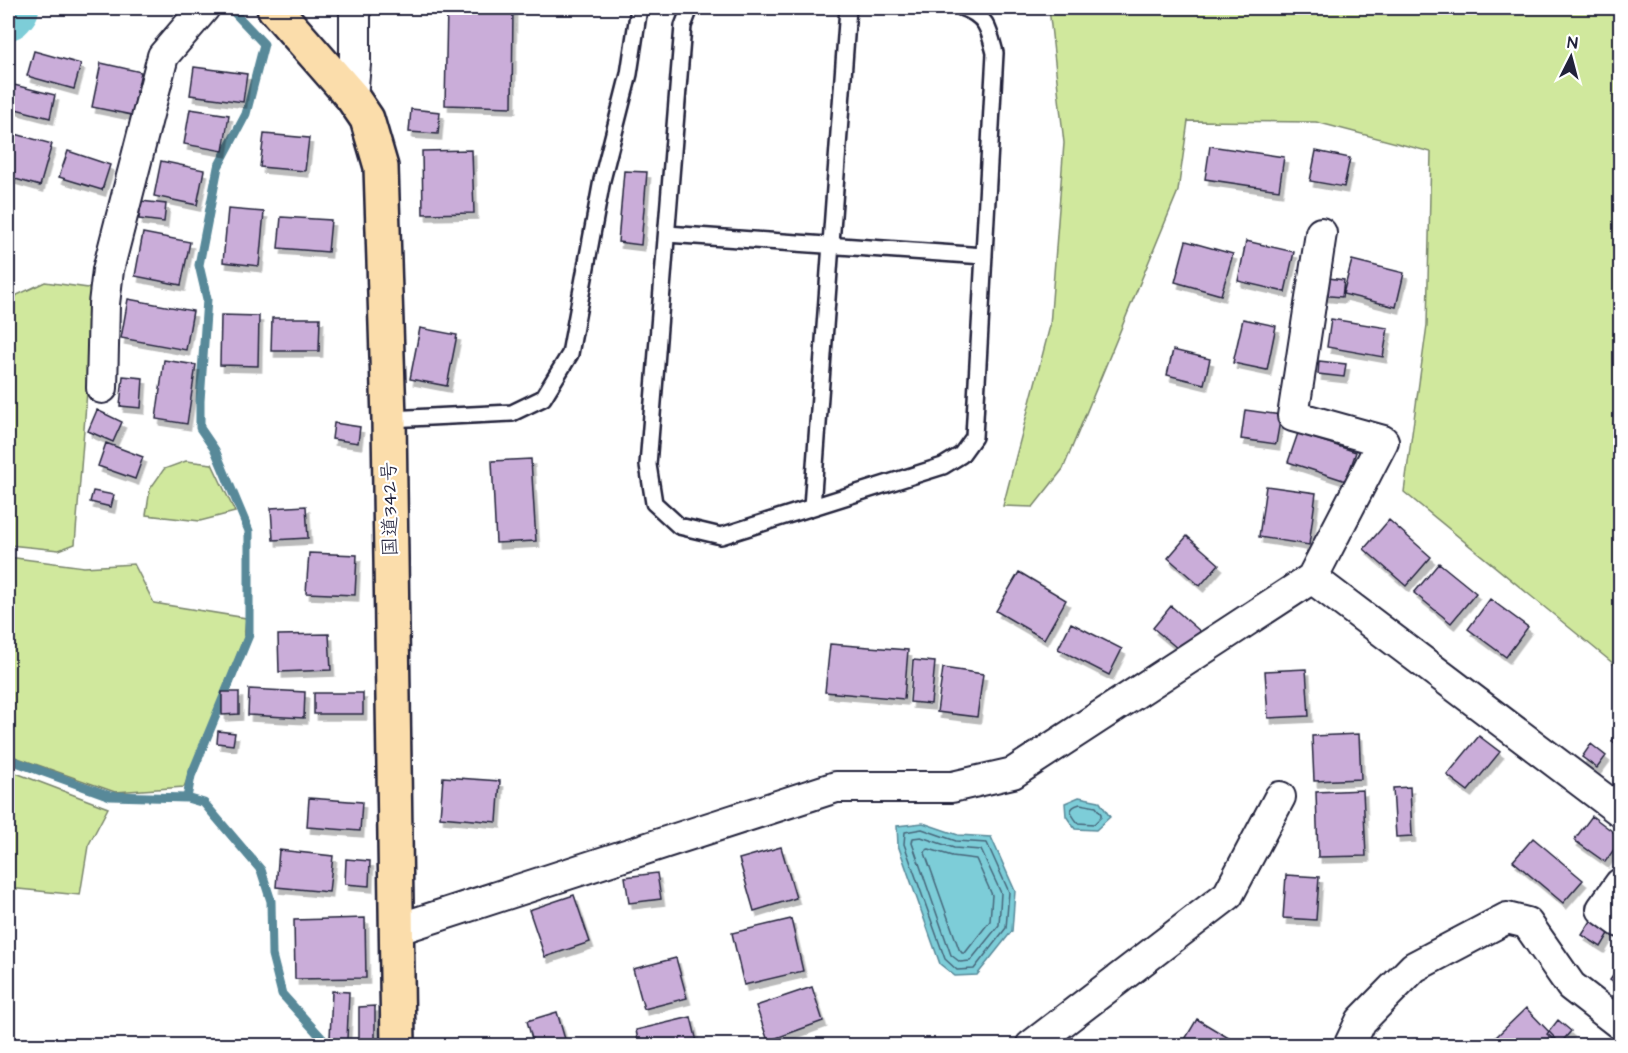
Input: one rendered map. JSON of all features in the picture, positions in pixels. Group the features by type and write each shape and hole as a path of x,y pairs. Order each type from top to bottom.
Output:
{"highway":[{"name":"国道342号","path":"274,8 352,97 366,119 381,167 389,419 398,1046"}],"street":[{"path":"102,388 104,304 108,270 163,56 204,8"},
{"path":"352,97 355,64 355,8"},
{"path":"395,930 836,787 952,787 1013,773 1312,578 1383,441 1293,416 1321,233"},
{"path":"1312,578 1620,811"},
{"path":"1031,1046 1228,895 1280,797"},
{"path":"1620,884 1602,909 1620,922"},
{"path":"1349,1046 1361,1021 1414,967 1507,918 1527,923 1571,986 1620,1024"}],"lane":[{"path":"389,419 512,413 543,398 565,363 570,354 602,180 628,74 639,8"},
{"path":"690,8 683,26 648,465 654,503 679,526 721,536 943,466 961,455 974,437 995,52 989,27 975,12 963,8"},
{"path":"812,507 848,8"},
{"path":"667,234 984,256"}],"green space":[{"path":"1049,8 1620,8 1620,669 1404,492 1427,325 1431,152 1316,122 1188,121 1178,191 1063,469 1033,507 1003,506 1050,326 1064,143"},
{"path":"45,282 95,289 75,544 59,550 9,545 8,543 8,309 17,295"},
{"path":"186,461 212,464 235,512 200,521 146,515 150,489 164,469"},
{"path":"8,557 84,567 134,564 154,603 246,618 244,638 184,787 115,792 15,757 8,751"},
{"path":"8,770 108,808 88,846 80,895 8,888"}],"water":[{"path":"1079,797 1099,801 1110,817 1096,830 1075,829 1066,816 1065,803"},
{"path":"923,823 958,835 991,837 1015,891 1012,931 977,975 955,976 940,964 898,845 897,826"}],"building":[{"path":"447,8 513,8 512,107 445,105"},
{"path":"34,51 81,64 74,89 27,76"},
{"path":"101,63 141,72 132,115 92,107"},
{"path":"194,67 247,74 243,102 190,95"},
{"path":"10,84 55,95 50,118 8,107"},
{"path":"190,109 229,115 223,151 184,144"},
{"path":"411,109 440,112 438,134 409,132"},
{"path":"8,132 52,144 40,186 8,177"},
{"path":"264,134 309,138 305,171 260,167"},
{"path":"1210,146 1284,157 1279,190 1205,179"},
{"path":"472,150 474,213 423,214 422,151"},
{"path":"68,151 110,165 102,190 59,177"},
{"path":"1316,151 1350,158 1344,187 1310,181"},
{"path":"161,161 204,170 197,205 154,196"},
{"path":"624,171 647,172 641,245 618,242"},
{"path":"141,201 166,204 164,222 139,219"},
{"path":"228,209 264,212 259,266 223,262"},
{"path":"281,217 331,220 328,252 278,248"},
{"path":"143,233 190,242 181,285 135,276"},
{"path":"1186,241 1233,254 1221,295 1175,282"},
{"path":"1246,241 1294,252 1285,292 1238,281"},
{"path":"1352,260 1404,273 1396,307 1343,294"},
{"path":"1320,277 1344,280 1342,297 1318,295"},
{"path":"128,299 193,311 186,350 121,338"},
{"path":"221,315 259,316 258,366 220,365"},
{"path":"272,318 320,318 319,351 271,351"},
{"path":"1243,319 1276,326 1267,370 1233,363"},
{"path":"1331,319 1388,328 1383,357 1327,347"},
{"path":"420,328 457,335 447,386 410,379"},
{"path":"1173,350 1210,359 1204,384 1167,375"},
{"path":"164,360 196,365 187,424 156,419"},
{"path":"1319,361 1346,364 1344,377 1318,374"},
{"path":"123,376 143,378 141,408 120,406"},
{"path":"97,410 122,422 113,442 88,431"},
{"path":"1245,410 1281,415 1276,444 1241,439"},
{"path":"334,423 360,427 358,443 332,439"},
{"path":"1298,433 1356,452 1346,481 1288,462"},
{"path":"106,443 143,457 135,479 98,466"},
{"path":"531,459 536,541 496,543 492,461"},
{"path":"1266,486 1316,493 1309,545 1259,537"},
{"path":"93,491 114,495 111,507 90,502"},
{"path":"306,506 308,538 273,540 271,508"},
{"path":"1389,520 1431,557 1406,586 1364,549"},
{"path":"1187,536 1219,564 1200,586 1168,558"},
{"path":"309,553 357,555 355,595 306,593"},
{"path":"1439,563 1476,593 1451,623 1414,593"},
{"path":"1019,572 1066,600 1044,639 996,611"},
{"path":"1490,599 1528,627 1506,657 1468,629"},
{"path":"1171,606 1201,632 1183,653 1153,628"},
{"path":"1071,623 1122,649 1109,675 1058,649"},
{"path":"329,634 331,670 279,672 278,635"},
{"path":"830,644 908,650 904,699 825,692"},
{"path":"913,660 935,662 931,704 910,702"},
{"path":"943,668 983,674 977,717 937,712"},
{"path":"1306,669 1309,716 1268,718 1265,671"},
{"path":"249,689 305,692 304,718 248,715"},
{"path":"222,692 239,692 239,714 222,715"},
{"path":"314,693 363,693 363,714 314,714"},
{"path":"1620,730 1620,748 1612,741"},
{"path":"218,731 235,733 233,745 217,743"},
{"path":"1359,734 1361,779 1314,781 1312,736"},
{"path":"1479,736 1500,752 1468,791 1447,775"},
{"path":"1591,744 1606,756 1597,768 1582,757"},
{"path":"443,777 500,781 497,822 440,817"},
{"path":"1410,787 1412,836 1396,837 1393,788"},
{"path":"1363,790 1366,856 1318,857 1316,792"},
{"path":"309,798 362,802 360,831 307,827"},
{"path":"1592,816 1620,837 1620,841 1605,862 1574,840"},
{"path":"1533,838 1583,880 1563,903 1513,861"},
{"path":"781,847 796,898 754,911 739,859"},
{"path":"279,850 333,856 329,892 276,887"},
{"path":"346,859 370,861 369,886 345,884"},
{"path":"657,873 661,899 629,903 625,877"},
{"path":"1286,875 1319,877 1316,920 1283,918"},
{"path":"574,895 590,942 545,957 529,910"},
{"path":"1594,916 1613,927 1601,947 1582,935"},
{"path":"365,918 366,978 295,979 294,920"},
{"path":"791,919 803,971 744,985 732,933"},
{"path":"676,958 687,998 644,1009 633,969"},
{"path":"1620,966 1620,987 1610,980"},
{"path":"812,987 823,1021 768,1041 756,1006"},
{"path":"332,991 349,992 347,1040 330,1039"},
{"path":"375,1006 375,1046 359,1046 359,1007"},
{"path":"1526,1008 1556,1039 1550,1046 1503,1046 1495,1038"},
{"path":"557,1012 567,1046 534,1046 527,1021"},
{"path":"691,1017 698,1046 639,1046 636,1030"},
{"path":"1197,1019 1242,1046 1181,1046"},
{"path":"1558,1020 1571,1031 1560,1044 1547,1034"}],"waterway":[{"path":"8,14 13,8"},
{"path":"187,798 191,776 249,635 249,531 215,450 200,428 207,299 199,265 218,167 246,114 264,44 230,8"},
{"path":"8,759 110,796 187,798 204,803 261,870 271,901 272,955 282,994 329,1046"}]}
